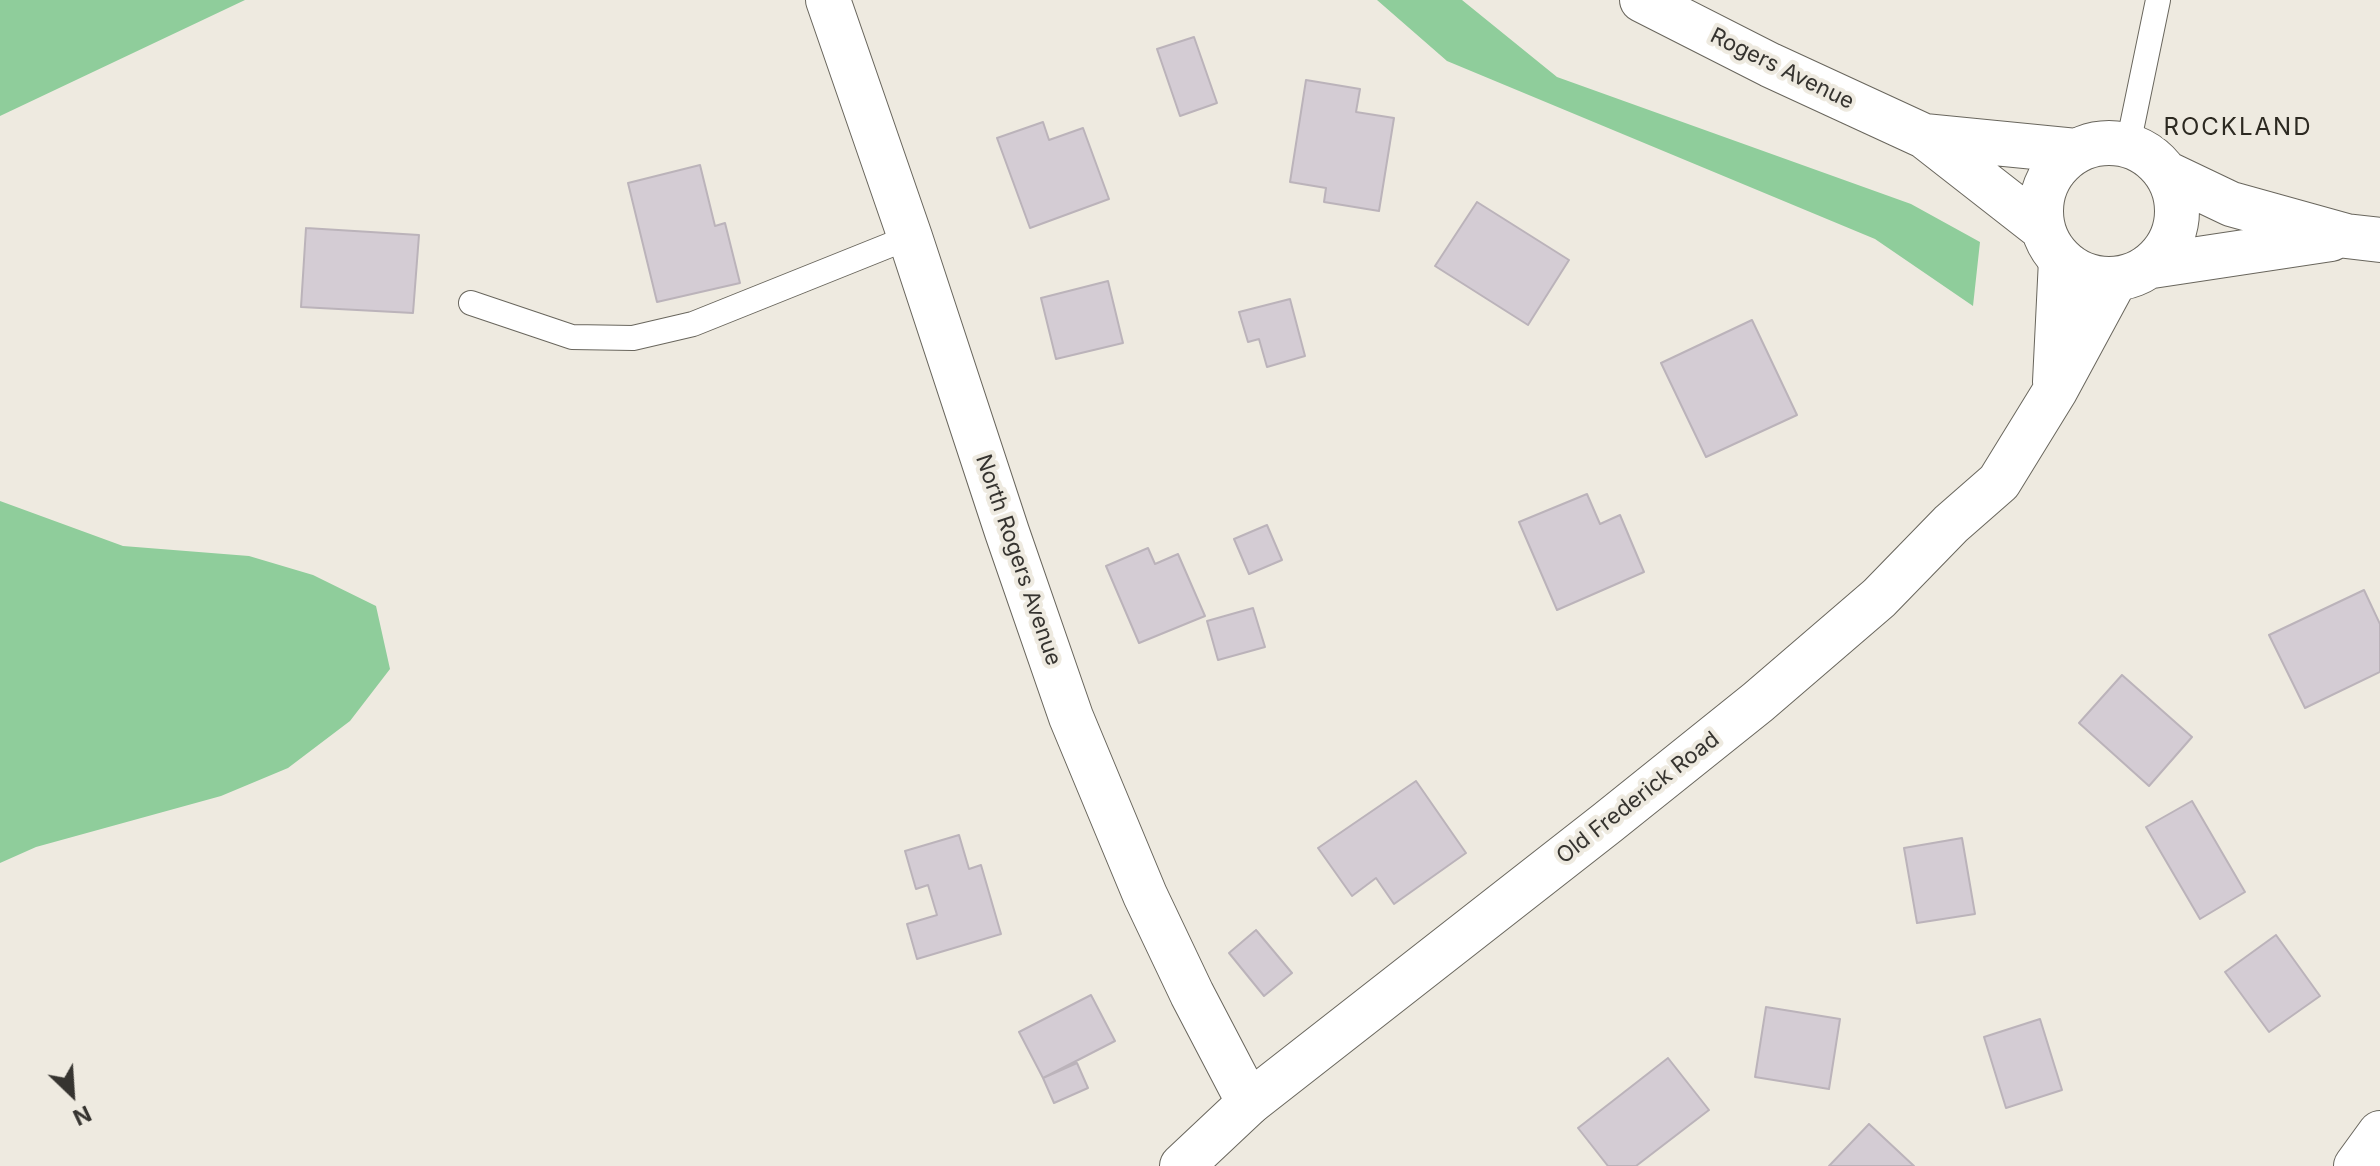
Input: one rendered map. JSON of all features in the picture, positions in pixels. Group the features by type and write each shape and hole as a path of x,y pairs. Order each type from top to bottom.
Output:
{"street":[{"name":"North Rogers Avenue","path":"828,0 1071,717 1145,895 1249,1103"},
{"name":"Rogers Avenue","path":"1642,0 1770,65 1924,136 2052,245"},
{"name":"Rogers Avenue","path":"1924,136 2076,151"},
{"path":"2133,273 2169,246 2178,222 2177,197 2166,173 2156,161 2128,145 2092,145 2076,151 2050,177 2040,212 2052,245 2076,272 2095,278 2133,273 2363,238"},
{"path":"2166,173 2231,204 2363,238"},
{"name":"Old Frederick Road","path":"2052,245 2055,391"},
{"name":"Old Frederick Road","path":"1182,1166 1249,1103 1758,702 1879,598 1951,524 1999,482 2133,273"},
{"path":"2356,1166 2380,1133"}],"lane":[{"path":"2128,145 2158,0"},
{"path":"471,303 572,337 633,338 693,324 910,237"}],"green space":[{"path":"0,0 245,0 0,116"},
{"path":"1377,0 1462,0 1557,77 1911,204 1980,242 1973,306 1875,239 1447,61"},
{"path":"0,501 123,546 249,556 313,575 376,606 390,669 350,721 288,768 221,796 36,847 0,863"}],"building":[{"path":"1194,37 1217,103 1180,116 1157,49"},
{"path":"1306,80 1360,89 1356,112 1394,118 1379,211 1324,202 1326,188 1290,182"},
{"path":"1043,122 1049,140 1083,128 1109,199 1030,228 997,138"},
{"path":"700,165 715,226 725,223 740,283 657,302 628,183"},
{"path":"1477,202 1569,260 1528,325 1435,266"},
{"path":"306,228 419,235 413,313 301,307"},
{"path":"1108,281 1123,343 1056,359 1041,298"},
{"path":"1290,299 1305,356 1267,367 1259,339 1248,342 1239,312"},
{"path":"1752,320 1797,415 1706,457 1661,363"},
{"path":"1587,494 1600,524 1620,515 1644,572 1557,610 1519,522"},
{"path":"1267,525 1282,560 1249,574 1234,539"},
{"path":"1148,548 1155,564 1178,554 1205,616 1139,643 1106,566"},
{"path":"2364,590 2380,624 2380,672 2305,708 2269,635"},
{"path":"1253,608 1265,647 1218,660 1207,621"},
{"path":"2122,675 2192,737 2149,786 2079,723"},
{"path":"1416,781 1466,853 1394,904 1376,878 1352,896 1318,848"},
{"path":"2192,801 2245,892 2200,919 2146,827"},
{"path":"959,835 969,869 981,865 1001,934 917,959 907,924 937,915 928,885 916,889 905,851"},
{"path":"1962,838 1975,914 1917,923 1904,848"},
{"path":"1256,930 1292,973 1264,996 1229,953"},
{"path":"2276,935 2320,996 2269,1032 2225,972"},
{"path":"1091,995 1115,1041 1043,1078 1019,1032"},
{"path":"1766,1007 1840,1019 1829,1089 1755,1077"},
{"path":"2040,1019 2062,1090 2006,1108 1984,1037"},
{"path":"1668,1058 1709,1110 1636,1166 1608,1166 1578,1128"},
{"path":"1077,1063 1088,1088 1054,1103 1043,1078"},
{"path":"1869,1124 1914,1166 1829,1166"}],"district":[{"name":"ROCKLAND","path":"2238,128"}]}
